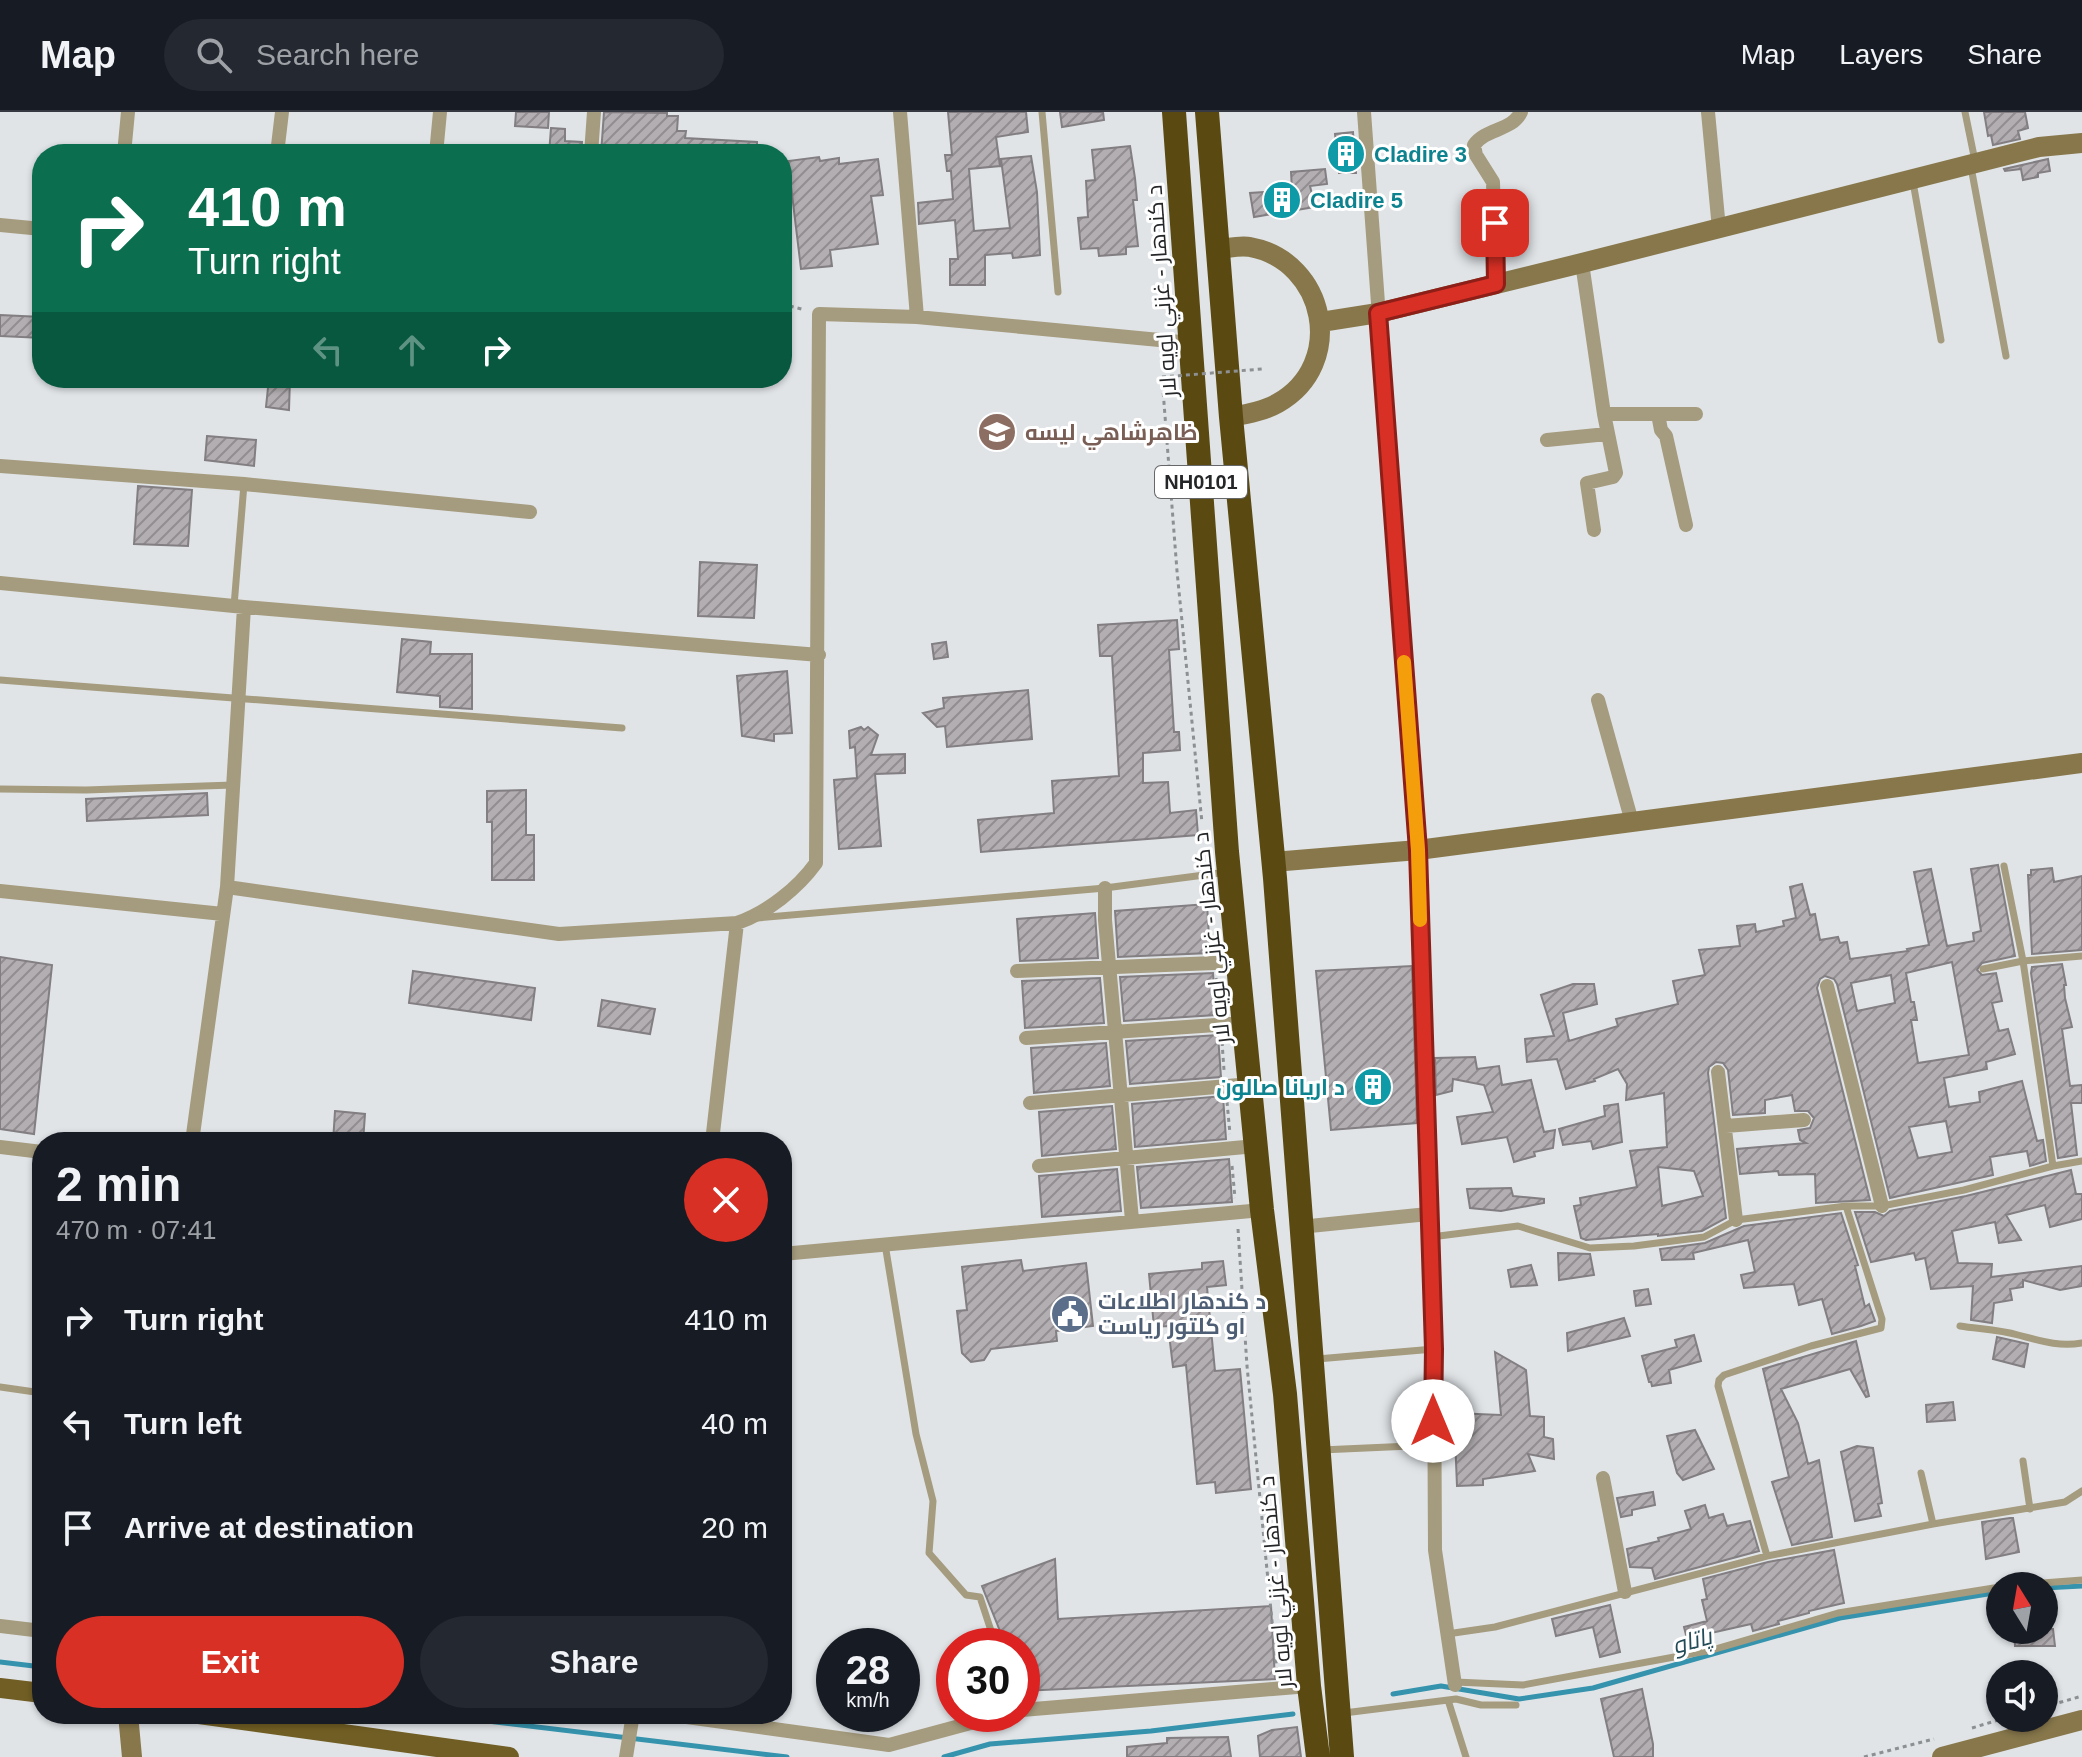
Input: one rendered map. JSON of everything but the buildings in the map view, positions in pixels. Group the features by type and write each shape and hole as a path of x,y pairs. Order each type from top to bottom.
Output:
{"highway":[{"name":"د کندهار - غزني لويه لار","path":"1174,112 1230,871 1262,1210 1285,1394 1309,1686 1318,1757"},
{"name":"NH0101","path":"1207,112 1231,417 1273,862 1342,1757"}],"main road":[{"path":"0,1688 32,1692"},
{"path":"271,1724 509,1757"}],"street":[{"path":"125,144 128,112"},
{"path":"278,144 282,112"},
{"path":"437,144 440,112"},
{"path":"592,144 594,112"},
{"path":"900,112 917,317"},
{"path":"1364,112 1418,850 1434,1349 1435,1550 1454,1693"},
{"path":"1496,284 1493,182 1476,155 1474,145 1479,137 1516,122 1521,112"},
{"path":"1708,112 1719,229"},
{"path":"1321,322 1378,313 2039,147 2082,143"},
{"path":"0,225 32,228"},
{"path":"1220,249 1247,246 1275,254 1298,271 1314,294 1321,322 1320,346 1312,369 1298,389 1278,404 1231,417"},
{"path":"1582,263 1607,434 1616,473 1613,477 1587,483 1594,530"},
{"path":"227,887 559,934 744,920 804,880 816,863 819,314 917,317 1191,343"},
{"path":"1604,414 1696,414"},
{"path":"1658,414 1686,525"},
{"path":"1547,440 1607,434"},
{"path":"0,466 244,484 530,512"},
{"path":"0,583 819,655"},
{"path":"193,1132 227,887 239,697 239,606"},
{"path":"1598,700 1632,822"},
{"path":"1273,862 1418,850 2082,763"},
{"path":"1105,888 1109,968 1132,1220"},
{"path":"0,891 223,914"},
{"path":"713,1132 744,920"},
{"path":"1017,971 1239,962"},
{"path":"1827,986 1882,1206"},
{"path":"1026,1038 1245,1023"},
{"path":"1718,1072 1736,1220"},
{"path":"1030,1103 1251,1084"},
{"path":"1726,1126 1804,1120"},
{"path":"1039,1166 1256,1146"},
{"path":"0,1147 32,1151"},
{"path":"792,1253 1262,1210"},
{"path":"1300,1227 1428,1214"},
{"path":"1603,1478 1625,1592"},
{"path":"0,1626 32,1630"},
{"path":"1040,1708 1309,1686"},
{"path":"1942,1757 2082,1720"},
{"path":"129,1724 132,1757"},
{"path":"626,1757 631,1724"},
{"path":"737,1724 889,1745 937,1732"}],"lane":[{"path":"1042,112 1058,292"},
{"path":"1965,112 2006,356"},
{"path":"1912,180 1941,340"},
{"path":"239,606 244,484"},
{"path":"0,680 622,728"},
{"path":"0,789 86,790 233,785"},
{"path":"2004,866 2023,961 2053,1166"},
{"path":"744,920 1105,888 1230,871"},
{"path":"1983,969 2023,961 2082,956"},
{"path":"1429,1237 1518,1226 1590,1248 1634,1246 1704,1237 1736,1220 1846,1206 1882,1206 2082,1161"},
{"path":"1767,1556 1718,1386 1719,1380 1724,1375 1811,1346 1881,1328 1882,1319 1846,1206"},
{"path":"885,1244 916,1434 933,1501 929,1553 966,1595 980,1597 990,1628"},
{"path":"1960,1326 2066,1346 2082,1343"},
{"path":"1311,1359 1434,1349"},
{"path":"0,1387 32,1392"},
{"path":"1319,1451 1433,1445"},
{"path":"2023,1461 2030,1509"},
{"path":"1921,1473 1933,1524"},
{"path":"1447,1634 1495,1627 1767,1556 2065,1502 2082,1491"},
{"path":"2058,1582 2082,1580"},
{"path":"1340,1714 1454,1693 1538,1683 1712,1650 1838,1613 1986,1589"},
{"path":"1454,1693 1481,1705 1516,1705"},
{"path":"1454,1693 1466,1757"}],"path":[{"path":"792,307 819,314"},
{"path":"1162,377 1262,369"},
{"path":"2058,1703 2082,1696"}],"waterway":[{"name":"پاتاو","path":"2058,1587 2082,1586"},
{"name":"پاتاو","path":"1393,1694 1441,1686 1519,1699 1593,1688 1840,1618 1986,1594"},
{"name":"پاتاو","path":"0,1662 32,1666"},
{"name":"پاتاو","path":"944,1757 990,1744 1151,1731 1293,1714"},
{"name":"پاتاو","path":"512,1724 787,1757"}],"slow traffic":[{"path":"1404,662 1420,920"}],"place":[{"name":"Cladire 3","path":"1346,154"},
{"name":"Cladire 5","path":"1282,200"},
{"name":"ظاهرشاهي لیسه","path":"997,432"},
{"name":"د اریانا صالون","path":"1373,1087"},
{"name":"د کندهار اطلاعات او کلتور رياست","path":"1070,1314"}],"route":[{"path":"1433,1421 1434,1349 1418,850 1378,313 1496,284 1495,223"}]}
